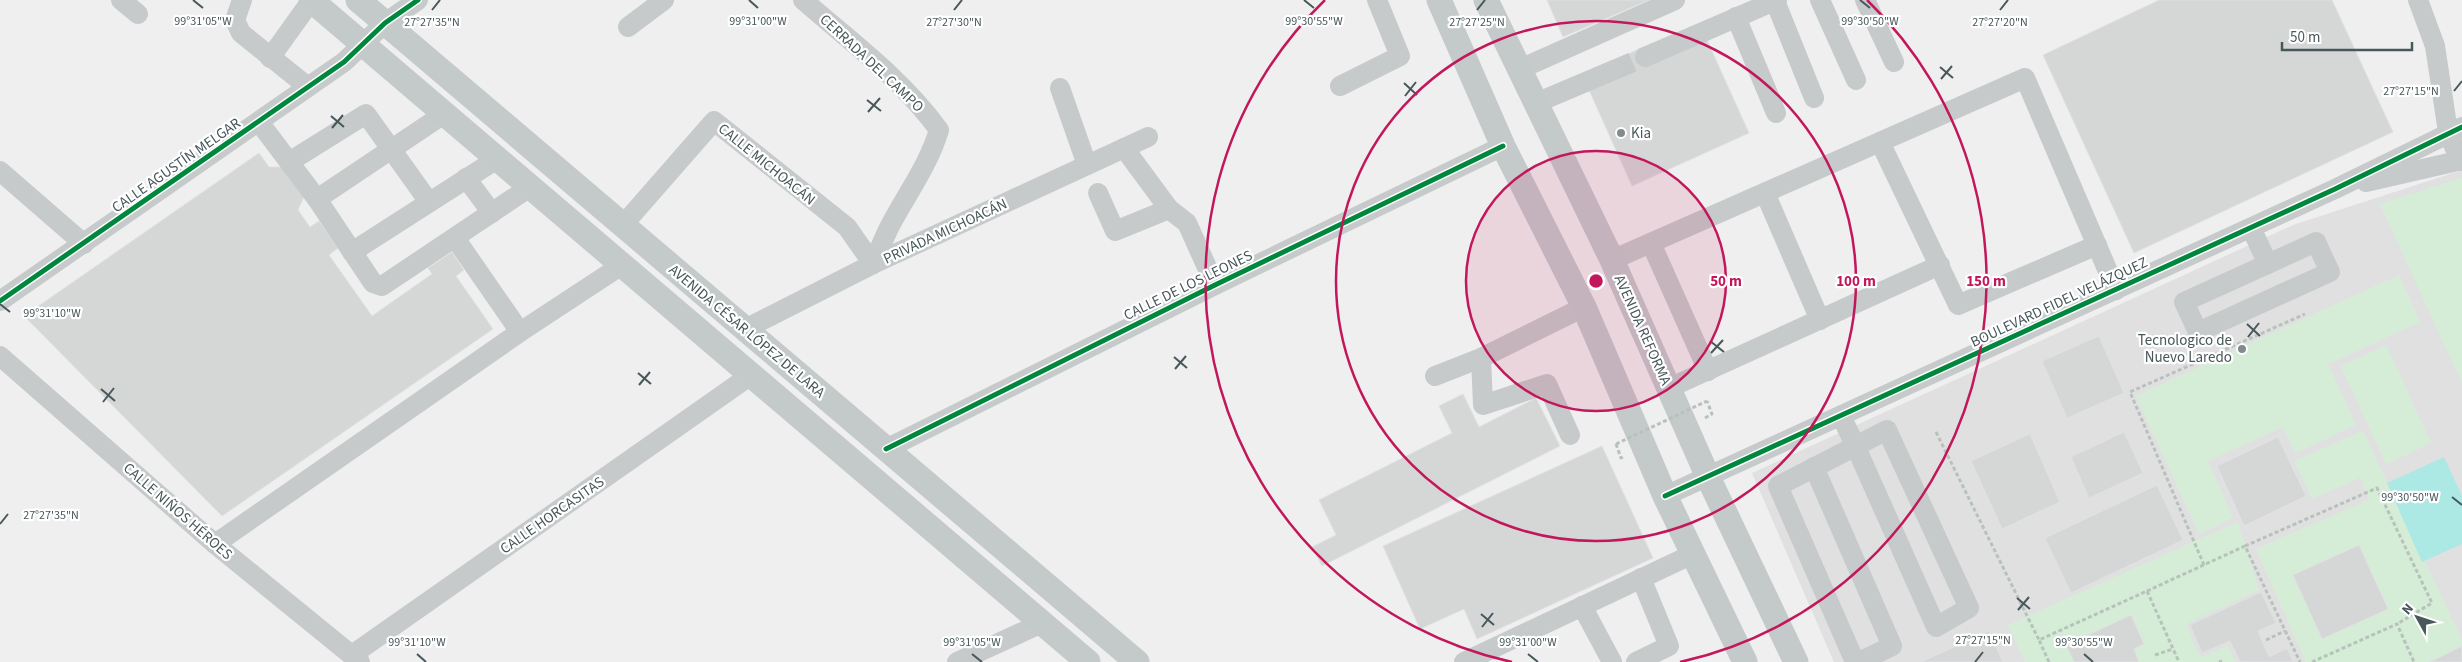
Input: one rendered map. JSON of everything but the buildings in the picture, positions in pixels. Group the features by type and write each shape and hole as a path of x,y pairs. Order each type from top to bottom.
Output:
{"main road":[{"name":"AVENIDA CÉSAR LÓPEZ DE LARA","path":"311,0 1088,662"},
{"name":"AVENIDA CÉSAR LÓPEZ DE LARA","path":"358,0 1136,662"},
{"path":"1439,0 1503,146 1584,307 1665,496 1745,662"},
{"name":"AVENIDA REFORMA","path":"1486,0 1612,260 1708,477 1796,662"}],"street":[{"path":"121,0 138,14"},
{"path":"242,0 235,20 241,34 308,87"},
{"path":"270,58 311,0"},
{"name":"CALLE AGUSTÍN MELGAR","path":"0,301 260,122 363,45 385,23 418,0"},
{"path":"628,27 664,0"},
{"name":"CERRADA DEL CAMPO","path":"803,0 894,79 922,107 939,130 932,151 911,193 891,224 873,264"},
{"path":"1340,86 1400,56 1377,0"},
{"path":"1520,69 1675,0"},
{"path":"1645,57 1776,0 1814,98"},
{"path":"1820,0 1856,80"},
{"path":"1865,0 1894,62"},
{"path":"2418,0 2435,46 2461,160"},
{"path":"1736,17 1776,113"},
{"path":"1536,103 1614,70"},
{"path":"1612,260 2025,78 2116,290"},
{"path":"1060,88 1086,165"},
{"path":"289,162 366,114 429,202"},
{"path":"317,199 444,114"},
{"name":"CALLE MICHOACÁN","path":"623,225 714,121 847,227 873,264"},
{"path":"260,122 317,199 373,283 382,286 530,187"},
{"name":"BOULEVARD FIDEL VELÁZQUEZ","path":"1665,496 2335,189 2455,129"},
{"name":"PRIVADA MICHOACÁN","path":"745,329 873,264 1148,136"},
{"path":"1880,142 1958,305 2097,245"},
{"name":"CALLE DE LOS LEONES","path":"886,449 1215,285 1503,146"},
{"path":"1124,148 1169,209 1187,223 1215,285"},
{"path":"352,252 497,158"},
{"name":"BOULEVARD FIDEL VELÁZQUEZ","path":"2335,189 2461,160"},
{"path":"0,172 84,244"},
{"path":"466,178 492,213"},
{"path":"1098,193 1115,231 1169,209"},
{"path":"1765,193 1820,320"},
{"path":"2251,228 2268,264"},
{"path":"455,238 520,332"},
{"path":"2316,242 2330,272 2198,332 2184,302 2268,264 2316,242"},
{"path":"1651,243 1708,371"},
{"path":"215,544 520,332 622,265"},
{"path":"1669,388 1940,265"},
{"path":"1435,376 1481,358 1584,307"},
{"name":"CALLE NIÑOS HÉROES","path":"0,356 215,544 356,659"},
{"path":"1481,358 1483,404 1547,384 1570,434"},
{"name":"CALLE HORCASITAS","path":"356,659 751,376"},
{"path":"1814,467 1892,646 1857,662 1778,486 1855,445 1887,430 1969,608 1936,627 1855,445 1841,416"},
{"path":"1464,662 1693,554"},
{"path":"1636,662 1669,646 1641,578"},
{"path":"1582,606 1612,662"},
{"path":"957,662 1042,623"}],"path":[{"path":"2204,564 2130,392 2305,314"},
{"path":"1625,456 1621,458 1616,444 1707,401 1712,414 1702,418"},
{"path":"1936,432 2049,662"},
{"path":"2039,640 2204,564 2377,488 2432,603 2397,624 2312,662"},
{"path":"2246,546 2300,662"},
{"path":"2147,591 2179,662"},
{"path":"2397,624 2414,662"},
{"path":"2266,640 2286,631"},
{"path":"2155,656 2173,649"}],"shaded area":[{"name":"Tecnologico de Nuevo Laredo","path":"2462,170 2462,662 1834,662 1752,473 2293,225"}],"green space":[{"path":"2462,178 2462,383 2380,204"},
{"path":"2399,275 2420,322 2328,364 2356,425 2295,453 2283,427 2208,461 2233,518 2199,534 2136,396"},
{"path":"2386,345 2431,443 2386,464 2341,366"},
{"path":"2363,431 2462,640 2462,646 2430,662 2306,662 2256,549 2369,500 2361,477 2312,499 2294,461"},
{"path":"2238,522 2259,590 2186,624 2200,657 2228,646 2235,662 2025,662 2008,625"}],"water":[{"path":"2444,457 2462,496 2462,544 2422,562 2387,483"}],"tunnel":[{"path":"1614,70 1645,57"}],"cycle path":[{"path":"0,301 344,62 385,23 418,0"},
{"path":"1665,496 2335,189 2462,127"},
{"path":"886,449 1215,285 1503,146"}],"place":[{"name":"Kia","path":"1621,133"},
{"name":"Tecnologico de Nuevo Laredo","path":"2242,349"}]}
